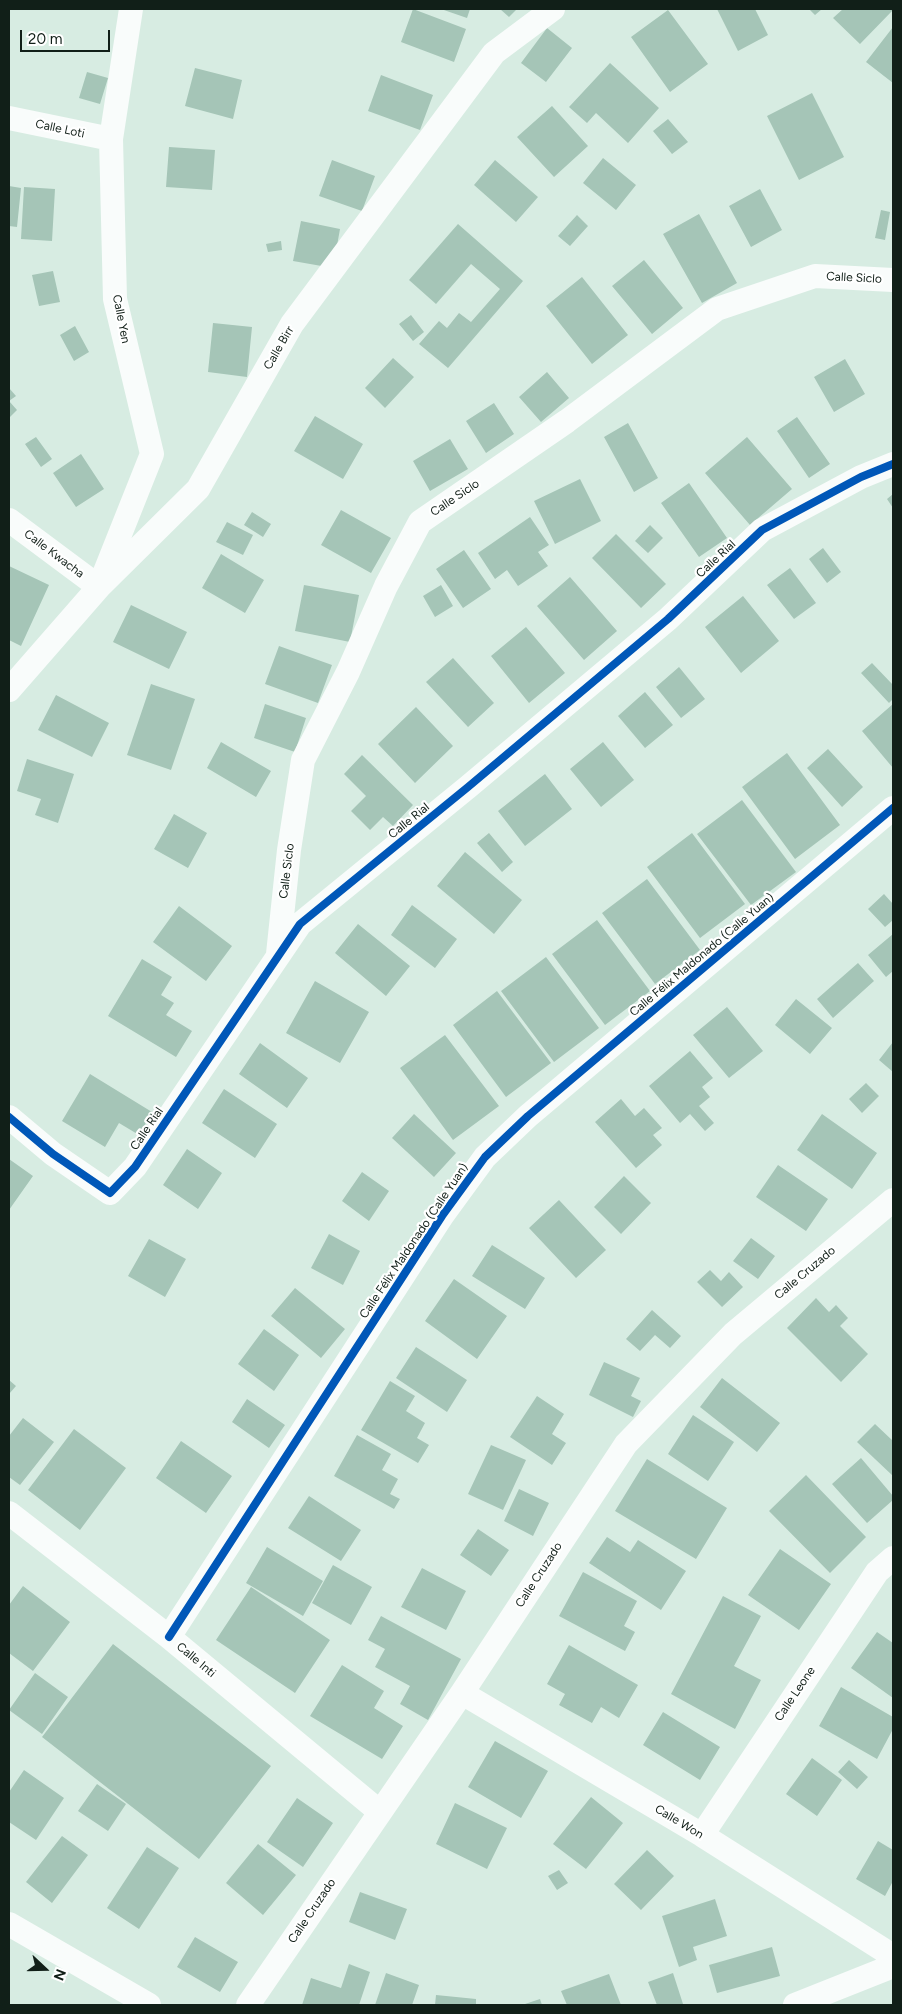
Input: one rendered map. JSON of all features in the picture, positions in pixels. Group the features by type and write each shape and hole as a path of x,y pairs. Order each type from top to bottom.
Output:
{"street":[{"name":"Calle Yen","path":"99,587 152,454 115,300 111,139 132,9"},
{"name":"Calle Birr","path":"9,690 99,587 198,489 292,324 494,53 553,9"},
{"name":"Calle Loti","path":"9,118 111,139"},
{"name":"Calle Siclo","path":"278,955 289,850 303,760 348,672 386,586 420,522 567,421 717,309 815,276 893,280"},
{"name":"Calle Rial","path":"9,1118 53,1154 110,1193 135,1167 300,924 468,787 668,619 762,530 860,477 893,464"},
{"name":"Calle Kwacha","path":"9,520 99,587"},
{"name":"Calle Félix Maldonado (Calle Yuan)","path":"169,1637 437,1225 485,1157 528,1116 893,808"},
{"name":"Calle Cruzado","path":"248,2005 462,1693 626,1444 733,1334 893,1200"},
{"name":"Calle Inti","path":"9,1513 169,1637 380,1812"},
{"name":"Calle Leone","path":"702,1835 877,1572 893,1558"},
{"name":"Calle Won","path":"462,1693 702,1835 893,1956"},
{"path":"9,1924 150,2005"},
{"path":"795,2005 893,1966"}],"building":[{"path":"413,9 466,29 454,62 401,42"},
{"path":"441,9 470,9 467,18"},
{"path":"500,9 517,9 509,17"},
{"path":"717,9 755,9 768,35 738,51"},
{"path":"809,9 822,9 815,15"},
{"path":"843,9 893,10 860,44 833,18"},
{"path":"668,10 708,64 670,92 631,37"},
{"path":"893,27 893,83 866,62"},
{"path":"547,28 572,48 546,82 521,63"},
{"path":"610,63 659,108 628,143 596,113 587,123 569,107"},
{"path":"195,68 242,80 233,119 185,106"},
{"path":"87,72 108,78 100,104 79,98"},
{"path":"381,75 433,95 420,130 368,111"},
{"path":"812,93 844,157 799,180 767,116"},
{"path":"552,106 588,146 554,177 517,137"},
{"path":"668,119 688,142 672,154 653,131"},
{"path":"169,147 215,150 212,190 166,187"},
{"path":"603,158 636,185 616,210 583,183"},
{"path":"332,160 375,176 362,211 319,196"},
{"path":"495,160 538,197 516,222 474,185"},
{"path":"9,186 21,188 17,227 9,226"},
{"path":"24,187 55,189 52,241 21,239"},
{"path":"760,189 782,230 751,247 729,206"},
{"path":"881,210 890,212 885,240 875,238"},
{"path":"699,214 737,283 702,303 663,234"},
{"path":"577,215 588,226 570,246 558,236"},
{"path":"301,221 340,229 333,268 293,261"},
{"path":"458,224 523,281 448,368 419,344 439,321 447,328 459,313 471,322 500,289 471,264 436,304 409,280"},
{"path":"281,241 282,250 268,252 266,244"},
{"path":"644,260 683,308 652,334 612,286"},
{"path":"53,271 60,302 39,306 32,275"},
{"path":"582,277 628,335 592,364 546,306"},
{"path":"411,315 424,332 413,341 399,324"},
{"path":"213,323 252,327 247,377 208,372"},
{"path":"75,326 89,352 74,361 60,335"},
{"path":"393,358 414,377 385,408 365,388"},
{"path":"845,359 865,394 834,412 814,377"},
{"path":"547,372 569,398 541,422 519,397"},
{"path":"9,388 16,396 9,401"},
{"path":"9,401 17,410 9,418"},
{"path":"494,403 514,434 486,453 466,421"},
{"path":"315,416 363,444 343,479 294,451"},
{"path":"797,417 830,464 809,478 777,431"},
{"path":"628,423 658,478 634,492 604,437"},
{"path":"36,437 52,459 41,467 25,444"},
{"path":"747,437 792,489 750,525 705,473"},
{"path":"450,439 468,469 430,491 413,461"},
{"path":"81,454 104,489 76,507 53,473"},
{"path":"580,479 601,521 555,544 534,501"},
{"path":"689,483 727,538 699,557 661,503"},
{"path":"893,494 893,508 887,499"},
{"path":"341,510 391,538 371,573 321,545"},
{"path":"252,512 271,524 263,537 244,525"},
{"path":"530,517 549,545 538,552 548,566 518,586 507,570 495,579 478,553"},
{"path":"227,522 253,535 243,555 216,542"},
{"path":"650,525 663,538 648,553 635,541"},
{"path":"616,534 666,584 641,608 592,558"},
{"path":"823,548 841,572 827,583 809,559"},
{"path":"464,550 491,589 463,608 436,569"},
{"path":"221,554 264,580 245,613 202,588"},
{"path":"9,566 49,585 21,646 9,640"},
{"path":"790,568 816,603 794,619 767,585"},
{"path":"570,577 617,631 584,660 537,606"},
{"path":"304,585 359,595 350,642 295,631"},
{"path":"441,585 453,606 435,617 423,596"},
{"path":"743,596 779,641 741,673 705,627"},
{"path":"131,605 187,632 169,669 113,642"},
{"path":"526,627 565,673 529,703 491,656"},
{"path":"279,646 332,665 318,703 265,684"},
{"path":"453,658 494,703 468,727 426,682"},
{"path":"872,663 893,685 893,699 889,703 861,673"},
{"path":"679,667 705,699 681,718 656,687"},
{"path":"151,684 195,699 171,770 127,755"},
{"path":"645,692 673,725 645,748 618,716"},
{"path":"56,695 109,723 92,757 38,730"},
{"path":"265,704 306,718 295,752 254,738"},
{"path":"893,704 893,768 862,731"},
{"path":"416,707 453,746 415,783 378,744"},
{"path":"221,742 271,771 256,797 207,768"},
{"path":"603,742 634,780 601,807 570,769"},
{"path":"828,749 863,787 842,807 807,768"},
{"path":"787,753 840,825 795,859 742,787"},
{"path":"362,755 413,805 393,826 383,817 370,830 351,811 366,796 344,774"},
{"path":"27,759 74,774 58,823 35,815 41,799 17,791"},
{"path":"545,774 572,809 525,846 498,811"},
{"path":"742,800 796,872 751,905 697,834"},
{"path":"174,814 207,833 188,868 154,849"},
{"path":"489,833 513,862 502,872 477,843"},
{"path":"692,833 745,904 700,938 647,867"},
{"path":"465,852 522,900 494,934 437,886"},
{"path":"647,879 700,950 655,984 602,913"},
{"path":"884,894 893,904 893,920 885,927 868,909"},
{"path":"412,905 457,939 435,968 391,935"},
{"path":"179,906 232,946 206,981 153,942"},
{"path":"597,920 650,991 605,1025 552,954"},
{"path":"358,924 410,966 386,996 335,953"},
{"path":"893,934 893,971 886,977 868,955"},
{"path":"546,957 599,1028 554,1062 501,991"},
{"path":"142,959 172,977 161,995 174,1003 166,1015 192,1031 176,1057 108,1016"},
{"path":"858,963 874,981 833,1018 817,999"},
{"path":"315,981 369,1012 340,1063 286,1033"},
{"path":"497,991 551,1063 506,1097 453,1025"},
{"path":"796,999 832,1028 810,1054 775,1025"},
{"path":"727,1007 763,1051 729,1078 693,1035"},
{"path":"445,1035 499,1106 453,1140 400,1068"},
{"path":"893,1042 893,1072 879,1060"},
{"path":"260,1043 308,1078 287,1108 239,1074"},
{"path":"690,1051 713,1078 702,1087 710,1097 699,1106 714,1123 705,1131 690,1114 680,1123 649,1086"},
{"path":"90,1074 152,1112 139,1135 119,1123 105,1147 62,1121"},
{"path":"866,1083 879,1096 862,1113 849,1099"},
{"path":"224,1089 277,1124 255,1158 202,1123"},
{"path":"621,1099 635,1116 644,1108 662,1128 653,1135 662,1145 636,1168 595,1122"},
{"path":"414,1114 456,1153 434,1177 392,1138"},
{"path":"822,1114 877,1153 852,1189 797,1150"},
{"path":"187,1149 222,1173 198,1209 163,1185"},
{"path":"9,1159 33,1176 9,1210"},
{"path":"778,1165 828,1199 806,1231 756,1197"},
{"path":"362,1172 389,1191 369,1221 342,1201"},
{"path":"624,1176 651,1203 621,1234 594,1207"},
{"path":"559,1200 606,1250 576,1278 529,1228"},
{"path":"329,1234 360,1251 343,1285 311,1268"},
{"path":"751,1238 775,1256 758,1279 733,1261"},
{"path":"149,1239 186,1259 165,1297 128,1276"},
{"path":"492,1245 545,1278 525,1309 472,1276"},
{"path":"710,1270 721,1281 729,1272 743,1287 722,1307 697,1282"},
{"path":"454,1279 507,1316 477,1359 425,1321"},
{"path":"295,1288 345,1329 321,1358 271,1316"},
{"path":"816,1298 829,1312 836,1305 848,1318 840,1326 868,1354 841,1382 787,1328"},
{"path":"652,1310 681,1336 670,1348 655,1335 640,1351 626,1339"},
{"path":"264,1329 299,1355 274,1391 238,1364"},
{"path":"416,1347 467,1380 447,1412 396,1378"},
{"path":"604,1362 640,1378 631,1396 641,1401 633,1417 589,1395"},
{"path":"722,1378 780,1423 757,1452 700,1407"},
{"path":"9,1380 16,1386 9,1394"},
{"path":"390,1381 415,1396 406,1411 425,1423 417,1438 429,1445 418,1463 361,1430"},
{"path":"537,1396 564,1414 552,1434 566,1443 552,1465 510,1437"},
{"path":"247,1399 285,1425 269,1448 232,1422"},
{"path":"693,1415 734,1442 708,1481 668,1454"},
{"path":"23,1418 54,1442 20,1485 9,1477 9,1436"},
{"path":"875,1424 893,1441 893,1476 857,1442"},
{"path":"74,1429 126,1468 80,1530 28,1490"},
{"path":"357,1435 391,1454 382,1470 398,1479 390,1494 400,1499 394,1509 334,1476"},
{"path":"181,1441 232,1476 206,1513 156,1478"},
{"path":"491,1445 526,1460 503,1510 468,1494"},
{"path":"861,1458 893,1496 893,1500 867,1523 832,1484"},
{"path":"647,1459 727,1508 696,1559 615,1511"},
{"path":"806,1475 866,1537 830,1573 769,1511"},
{"path":"519,1489 549,1503 533,1536 504,1521"},
{"path":"309,1496 361,1530 341,1561 288,1528"},
{"path":"478,1529 509,1550 491,1576 460,1555"},
{"path":"607,1537 630,1552 638,1540 686,1571 661,1610 589,1563"},
{"path":"267,1547 323,1581 303,1616 246,1583"},
{"path":"780,1549 831,1584 799,1630 748,1595"},
{"path":"333,1565 372,1587 351,1625 312,1603"},
{"path":"422,1568 466,1591 446,1630 401,1607"},
{"path":"583,1572 637,1601 624,1626 635,1632 625,1651 559,1616"},
{"path":"23,1586 70,1622 33,1671 9,1653 9,1605"},
{"path":"251,1587 330,1640 295,1693 216,1640"},
{"path":"723,1596 761,1616 734,1666 761,1680 735,1729 671,1694"},
{"path":"381,1616 461,1659 428,1720 400,1704 410,1686 375,1667 385,1649 368,1640"},
{"path":"877,1632 893,1643 893,1698 851,1668"},
{"path":"113,1644 271,1766 199,1859 42,1737"},
{"path":"569,1645 638,1685 619,1718 601,1707 592,1723 559,1705 565,1694 547,1684"},
{"path":"342,1665 384,1691 374,1708 403,1726 382,1759 310,1716"},
{"path":"35,1673 68,1697 42,1734 9,1710"},
{"path":"841,1687 893,1717 893,1729 877,1759 819,1726"},
{"path":"663,1712 720,1747 700,1780 643,1745"},
{"path":"495,1741 548,1771 521,1818 468,1787"},
{"path":"812,1758 842,1780 817,1816 786,1794"},
{"path":"849,1760 868,1777 857,1789 838,1772"},
{"path":"24,1770 64,1798 36,1840 9,1822 9,1792"},
{"path":"97,1784 126,1804 108,1831 78,1811"},
{"path":"591,1797 623,1823 586,1869 553,1844"},
{"path":"297,1798 333,1823 303,1867 267,1842"},
{"path":"455,1803 507,1828 487,1869 436,1844"},
{"path":"62,1836 88,1855 52,1903 26,1882"},
{"path":"878,1841 893,1850 893,1881 885,1896 856,1879"},
{"path":"258,1844 296,1875 263,1915 226,1883"},
{"path":"147,1847 179,1868 139,1929 107,1908"},
{"path":"647,1850 674,1876 641,1910 614,1884"},
{"path":"559,1870 568,1883 557,1890 548,1876"},
{"path":"360,1892 407,1909 395,1940 349,1922"},
{"path":"715,1899 727,1936 693,1947 697,1960 679,1967 662,1916"},
{"path":"195,1937 238,1962 220,1992 177,1967"},
{"path":"772,1947 780,1976 717,1993 709,1965"},
{"path":"349,1964 370,1972 359,2005 302,2005 311,1978 341,1988"},
{"path":"386,1973 419,1985 412,2005 375,2005"},
{"path":"673,1973 683,2004 657,2005 648,1982"},
{"path":"609,1974 621,2005 567,2005 561,1991"},
{"path":"436,1995 476,1999 476,2005 435,2005"},
{"path":"540,1999 542,2005 522,2005"}],"cycle path":[{"path":"9,1117 53,1154 110,1193 135,1167 300,924 468,787 668,619 762,530 861,477 893,464"},
{"path":"169,1637 442,1216 485,1157 528,1116 893,808"}]}
